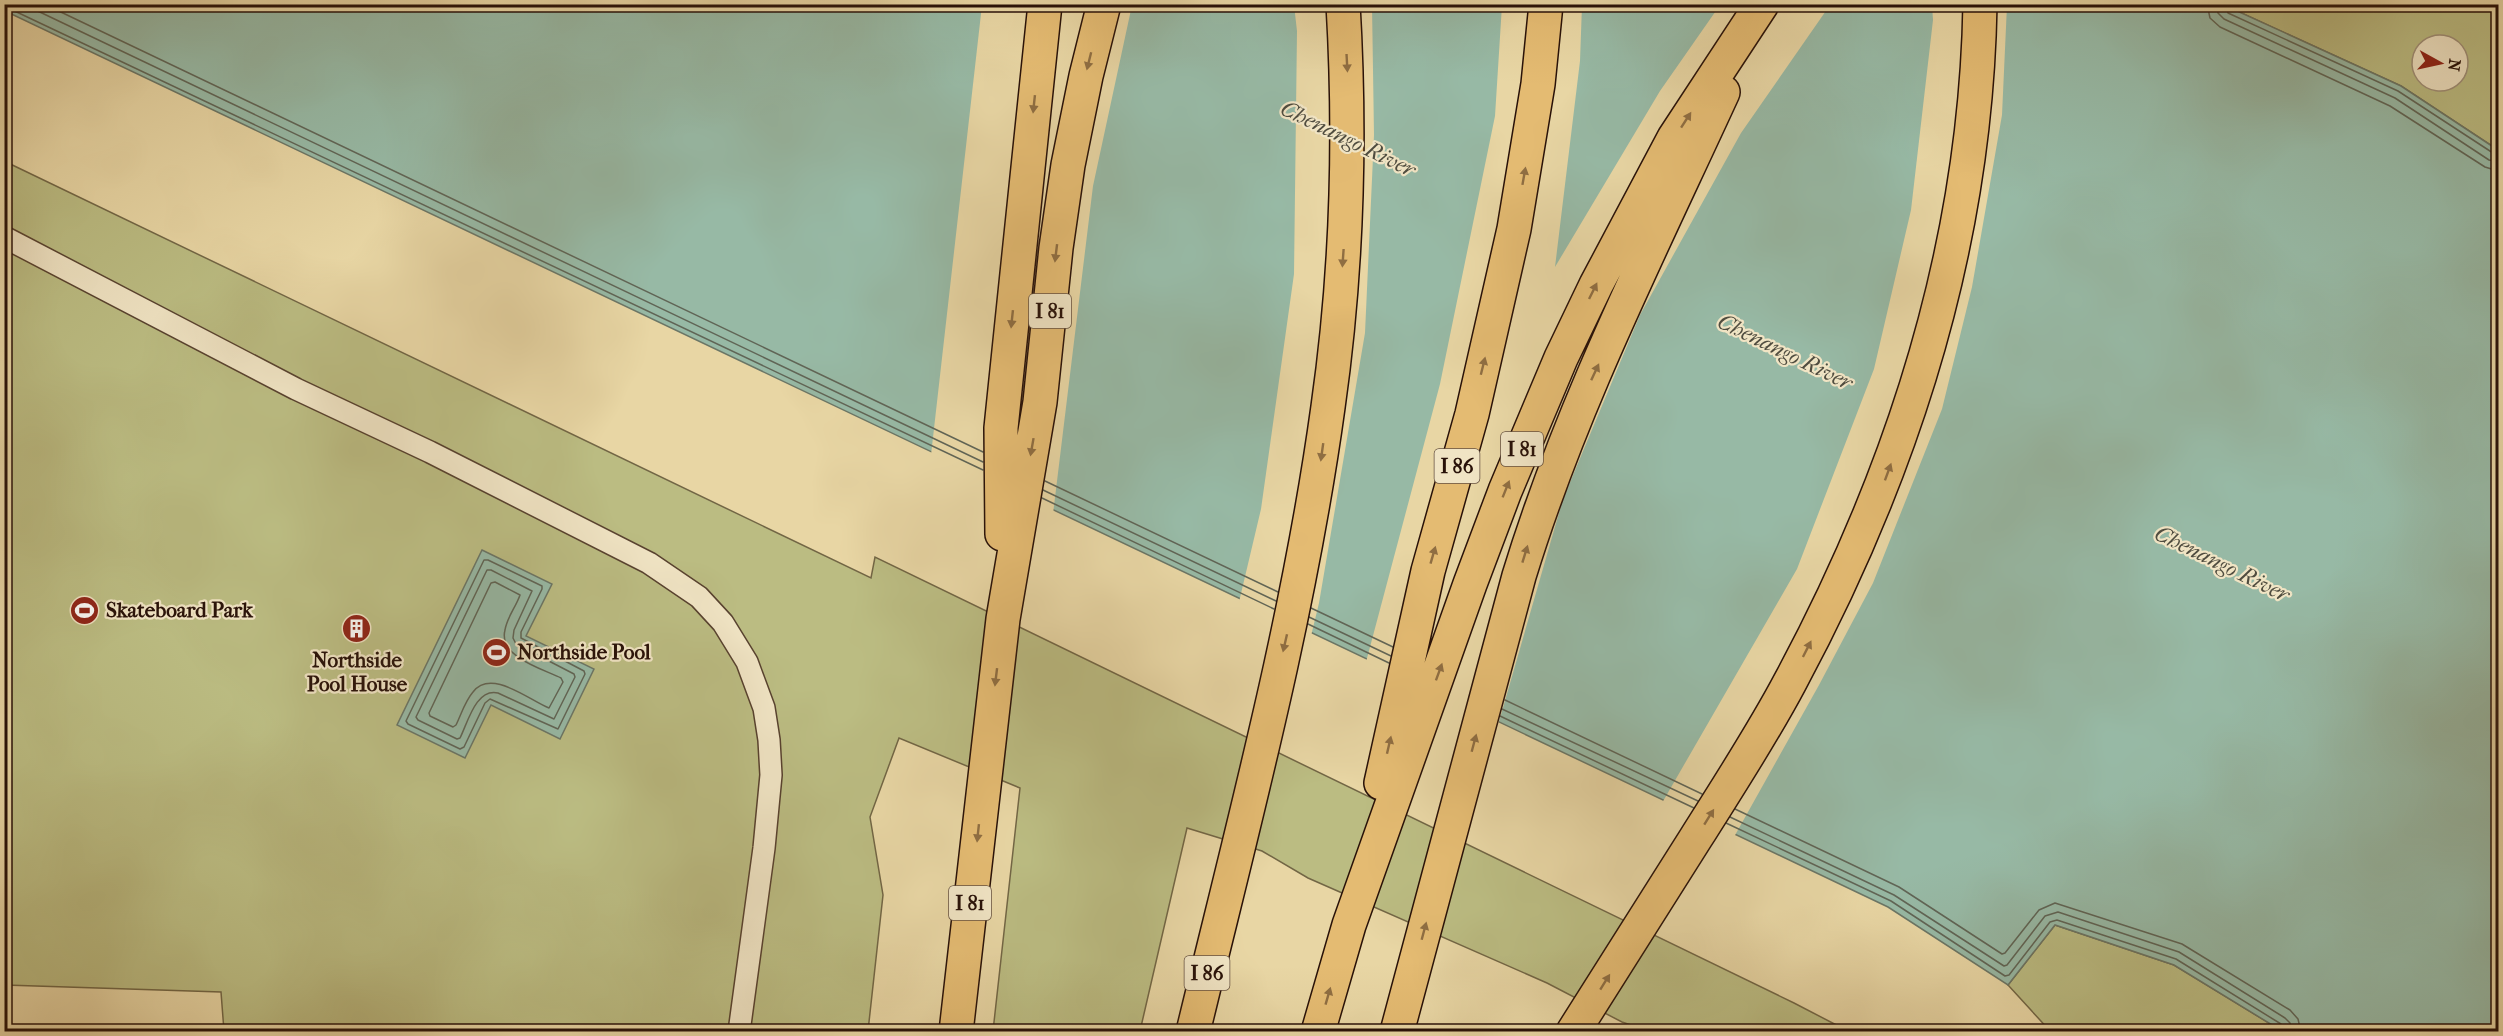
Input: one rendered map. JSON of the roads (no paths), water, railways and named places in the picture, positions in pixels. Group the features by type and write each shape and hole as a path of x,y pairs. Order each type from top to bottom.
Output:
{"highway":[{"path":"1003,619 1001,428 1045,4"},
{"name":"I 81","path":"956,1032 1003,619 1040,402 1056,248 1068,165 1086,76 1104,4"},
{"name":"I 86","path":"1192,1032 1301,573 1329,404 1339,309 1348,157 1343,4"},
{"name":"I 86","path":"1349,925 1428,571 1472,414 1499,299 1527,154 1546,4"},
{"path":"1397,1032 1507,618 1540,506 1589,385 1763,4"},
{"name":"I 81","path":"1318,1032 1349,925 1505,491 1561,358 1596,285 1674,138 1763,4"},
{"path":"1573,1032 1748,756 1785,692 1859,542 1887,475 1934,332 1952,259 1965,184 1980,4"}],"lane":[{"path":"4,237 276,379 430,452 649,563 699,597 723,623 747,662 764,708 769,740 769,801 739,1032"}],"water":[{"name":"Chenango River","path":"4,5 2224,5 2401,86 2498,150 2498,1031 2282,1031 2174,965 2055,925 2008,985 1888,907 5,11"},
{"name":"Northside Pool","path":"482,550 552,584 526,636 594,669 560,739 491,705 465,758 397,725"}],"place":[{"name":"Skateboard Park","path":"85,610"},
{"name":"Northside Pool House","path":"357,629"},
{"name":"Northside Pool","path":"496,652"}]}
